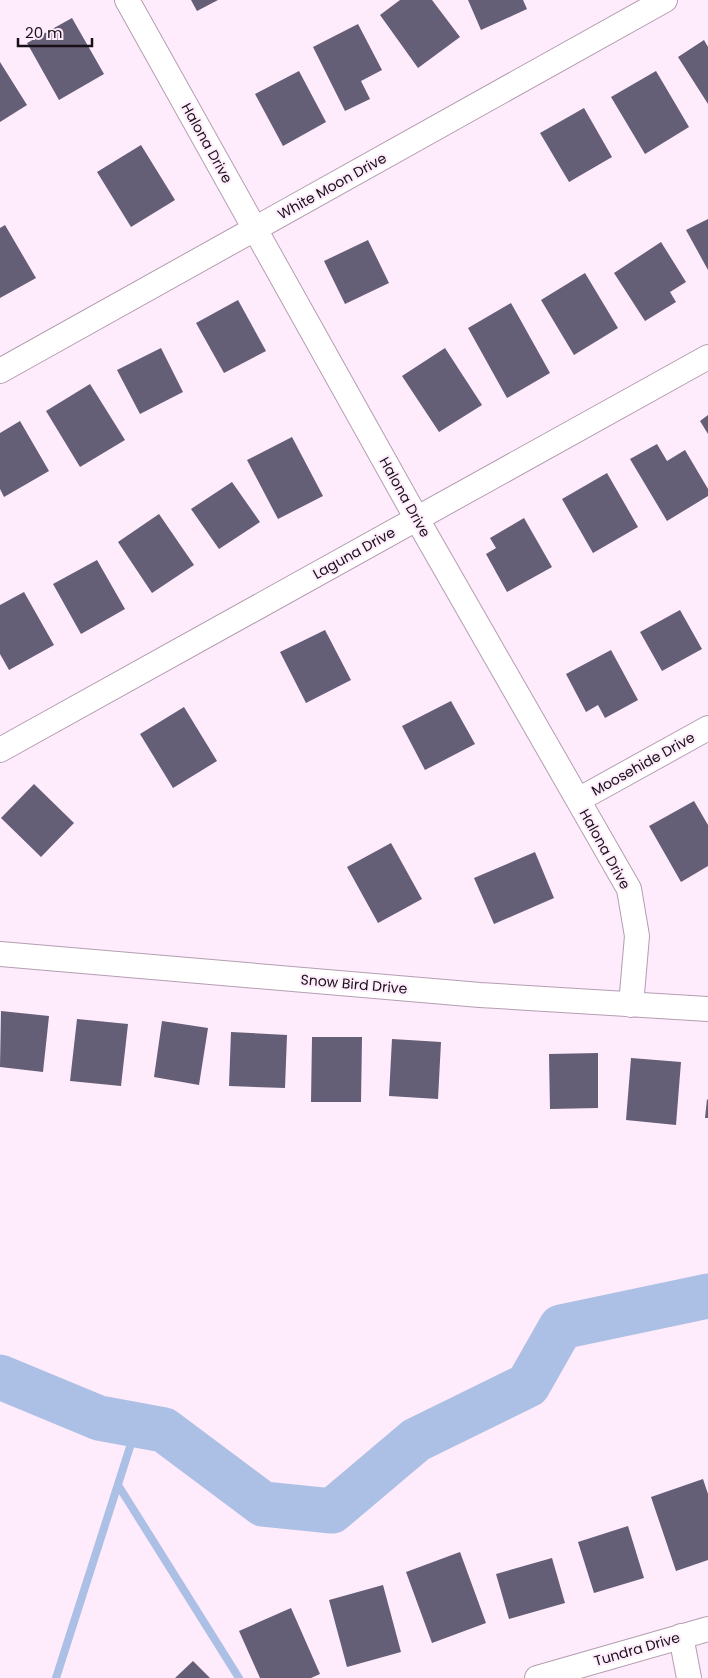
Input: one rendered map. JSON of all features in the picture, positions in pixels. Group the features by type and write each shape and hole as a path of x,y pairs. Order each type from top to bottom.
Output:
{"street":[{"name":"Halona Drive","path":"127,0 417,518 629,889 637,936 631,1005"},
{"name":"White Moon Drive","path":"0,371 665,0"},
{"name":"Laguna Drive","path":"0,750 708,357"},
{"name":"Moosehide Drive","path":"578,800 708,728"},
{"name":"Snow Bird Drive","path":"0,954 480,995 708,1009"},
{"name":"Tundra Drive","path":"537,1678 708,1629"},
{"path":"681,1636 690,1678"}],"building":[{"path":"191,0 218,0 197,11"},
{"path":"400,0 432,0 460,37 418,68 380,15"},
{"path":"468,0 523,0 527,9 481,30"},
{"path":"72,18 104,74 59,100 27,43"},
{"path":"358,24 382,70 361,81 370,99 345,111 313,47"},
{"path":"704,40 708,47 708,104 678,57"},
{"path":"0,62 27,105 0,122"},
{"path":"299,71 326,122 283,146 255,94"},
{"path":"656,71 689,127 645,154 611,97"},
{"path":"584,108 612,157 569,182 540,133"},
{"path":"141,145 175,200 131,227 97,172"},
{"path":"708,219 708,270 686,230"},
{"path":"5,225 36,278 0,298 0,228"},
{"path":"368,240 389,283 345,304 324,261"},
{"path":"661,242 686,282 670,292 676,302 645,321 614,273"},
{"path":"585,273 618,328 574,355 541,300"},
{"path":"238,300 266,351 224,373 196,323"},
{"path":"511,303 550,373 507,398 468,328"},
{"path":"161,348 183,392 140,414 117,370"},
{"path":"445,348 482,405 439,432 402,376"},
{"path":"90,384 125,440 80,467 46,411"},
{"path":"708,415 708,434 700,421"},
{"path":"20,421 49,471 4,497 0,489 0,433"},
{"path":"292,437 323,496 278,519 247,460"},
{"path":"657,444 667,461 685,450 708,489 708,496 667,521 630,459"},
{"path":"607,473 638,527 593,553 562,499"},
{"path":"232,482 260,522 219,549 191,509"},
{"path":"159,514 194,565 152,593 118,542"},
{"path":"524,518 552,567 507,592 486,554 496,548 490,538"},
{"path":"97,560 125,609 81,634 53,584"},
{"path":"24,592 54,645 9,670 0,654 0,605"},
{"path":"680,610 702,649 662,671 640,632"},
{"path":"325,630 351,680 306,703 280,652"},
{"path":"611,650 638,700 605,718 598,705 586,712 566,674"},
{"path":"451,701 475,744 425,770 402,726"},
{"path":"184,707 217,761 173,788 140,734"},
{"path":"34,784 74,823 41,857 1,818"},
{"path":"694,801 708,825 708,866 681,882 649,826"},
{"path":"391,843 422,899 378,923 347,867"},
{"path":"535,852 554,898 494,924 474,878"},
{"path":"1,1011 49,1016 43,1072 0,1067"},
{"path":"77,1019 128,1024 121,1086 70,1081"},
{"path":"162,1021 208,1028 199,1085 154,1077"},
{"path":"231,1032 287,1035 285,1088 229,1086"},
{"path":"312,1037 362,1037 361,1102 311,1102"},
{"path":"392,1039 441,1042 438,1099 389,1096"},
{"path":"598,1053 598,1108 550,1109 549,1054"},
{"path":"631,1058 681,1062 676,1125 626,1120"},
{"path":"707,1099 708,1118 705,1118"},
{"path":"703,1479 708,1494 708,1560 676,1571 651,1497"},
{"path":"628,1526 644,1578 594,1593 578,1542"},
{"path":"460,1552 486,1623 432,1643 406,1572"},
{"path":"552,1558 565,1603 509,1619 496,1574"},
{"path":"383,1585 401,1652 347,1667 329,1600"},
{"path":"291,1608 320,1674 311,1678 260,1678 239,1631"},
{"path":"193,1661 210,1678 175,1678"}],"waterway":[{"path":"0,1377 99,1418 164,1430 263,1504 332,1511 416,1440 528,1385 561,1327 708,1296"},
{"path":"56,1678 137,1425"},
{"path":"118,1485 239,1678"}]}
